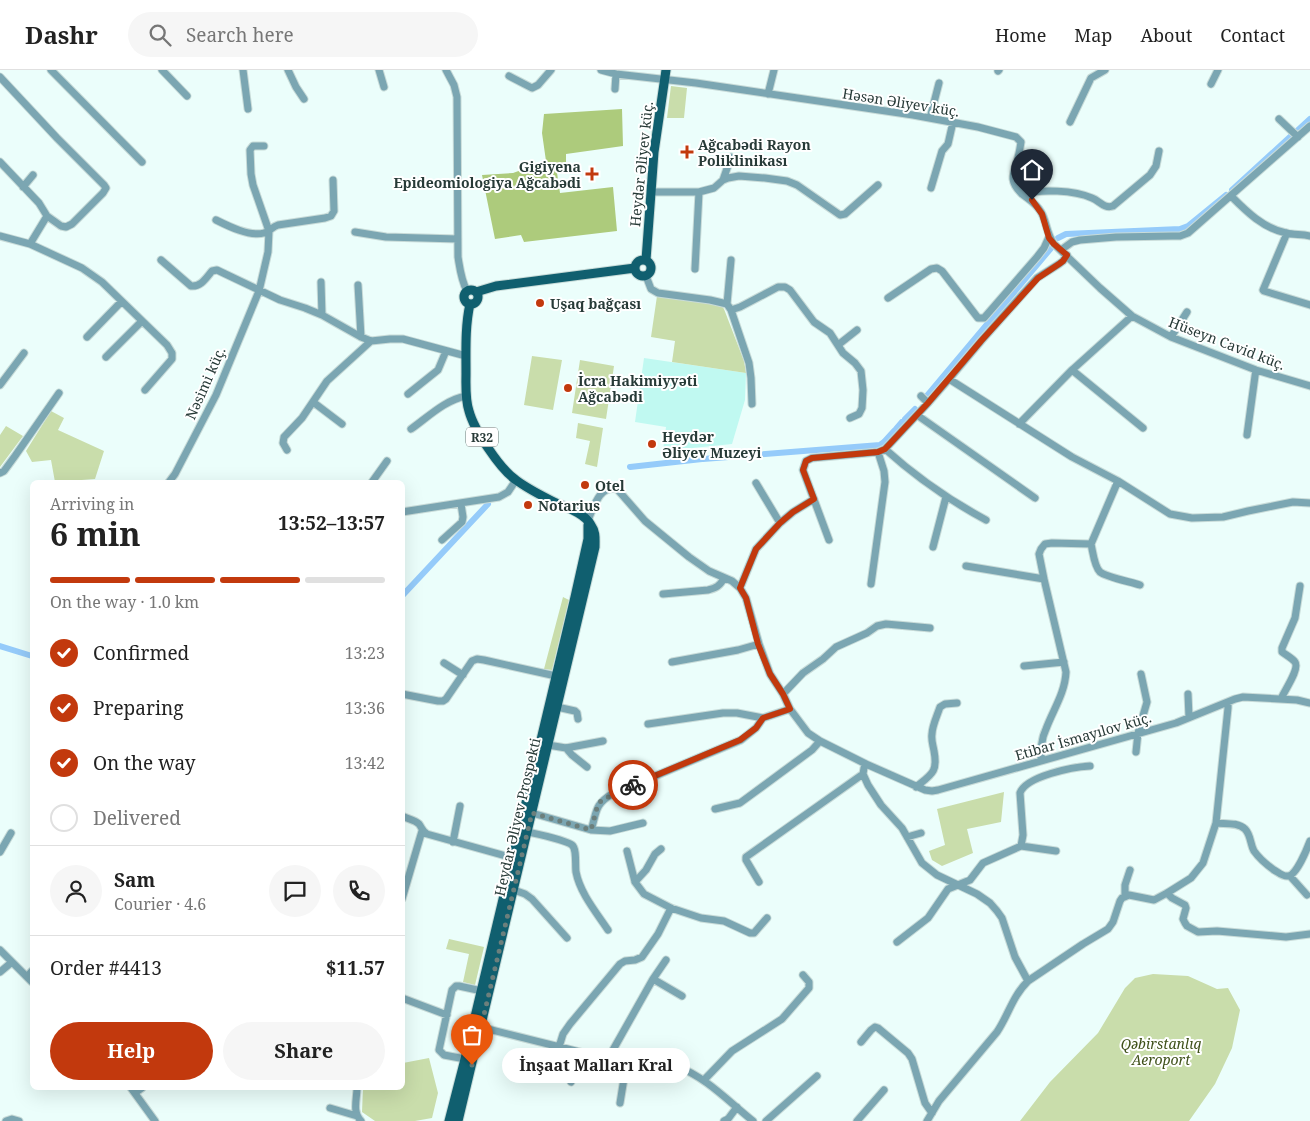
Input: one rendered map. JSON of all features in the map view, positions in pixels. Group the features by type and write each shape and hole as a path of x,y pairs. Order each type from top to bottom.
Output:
{"main road":[{"name":"Heydər Əliyev küç.","path":"646,260 654,152 666,70"},
{"path":"646,260 652,270 649,275 640,276 635,271 635,268 637,263 646,260"},
{"path":"472,292 496,286 635,268"},
{"name":"R32","path":"472,292 464,297 467,303 470,304 466,356 466,396 469,413 501,466 516,480 541,496 588,520"},
{"path":"449,1121 465,1059 477,1026 482,991 588,540 588,520"},
{"name":"Heydar Əliyev Prospekti","path":"458,1121 477,1026 514,890 595,547 594,531 588,520"}],"street":[{"path":"51,70 142,162"},
{"path":"162,70 187,96"},
{"path":"243,70 248,109"},
{"path":"288,70 304,99"},
{"path":"379,70 384,87"},
{"path":"446,70 454,85 457,97 458,257 460,275 463,284 472,292"},
{"path":"509,76 532,88 538,85 551,70"},
{"name":"Həsən Əliyev küç.","path":"601,70 616,74 696,83 930,118 1016,136 1021,142 1013,181 1014,186 1038,207 1049,238"},
{"path":"768,94 774,70"},
{"path":"1070,122 1091,78 1105,70"},
{"path":"1211,84 1218,70"},
{"path":"615,89 616,74"},
{"path":"0,77 106,188 104,193 72,224 66,227 61,226 47,216 38,203 0,162"},
{"path":"930,118 939,83"},
{"path":"1279,119 1298,137"},
{"path":"931,188 942,151 948,144 953,122"},
{"path":"830,540 803,470 806,461 812,458 882,450 928,403 1038,278 1063,261 1064,253 1072,242 1116,237 1180,236 1188,233 1310,126"},
{"name":"Nəsimi küç.","path":"171,480 176,474 216,395 259,291 268,252 269,231 253,185 250,150 253,146 264,146"},
{"path":"1022,194 1030,192 1074,193 1094,198 1109,207 1113,206 1150,175 1156,166 1158,152"},
{"path":"723,180 731,157"},
{"path":"23,187 33,175"},
{"path":"651,192 699,192 714,188 723,180 739,176 787,181 803,188 840,215 845,214 878,185"},
{"path":"216,220 238,231 262,234 278,225 332,216 334,211 334,180"},
{"path":"696,270 699,192"},
{"path":"1231,196 1256,220 1286,233 1310,236"},
{"path":"30,244 47,216"},
{"path":"355,232 386,237 458,238"},
{"path":"1286,233 1282,247 1262,290 1310,305"},
{"path":"0,236 30,244 82,268 102,282 167,345 172,353 172,359 145,390"},
{"path":"888,298 931,269 937,268 942,271 978,318 984,318 1036,258 1049,238"},
{"name":"Hüseyn Cavid küç.","path":"1049,238 1100,288 1132,316 1170,338 1256,370 1310,386"},
{"path":"160,260 191,286 200,285 212,271 217,270 259,291 322,315 371,341 403,339 466,356"},
{"path":"731,260 729,307 749,363 752,404"},
{"path":"646,276 652,289 658,293 710,300 729,307 740,307 778,288 785,287 790,290 814,322 830,333 843,353 861,370 862,408 859,414 850,418"},
{"path":"321,282 322,315"},
{"path":"358,285 361,337"},
{"path":"87,337 121,302"},
{"path":"1170,338 1187,312"},
{"path":"1019,424 1072,370 1132,316"},
{"path":"106,357 142,321"},
{"path":"838,345 857,330"},
{"path":"287,450 283,443 284,437 302,418 327,382 371,341"},
{"path":"408,394 438,370 446,351"},
{"path":"0,385 24,352"},
{"path":"1072,370 1143,428"},
{"path":"1247,435 1256,370"},
{"path":"949,379 1072,457 1118,481 1170,514 1192,518 1223,517 1293,502 1310,503"},
{"path":"0,473 4,471 59,393"},
{"path":"411,430 446,403 466,396"},
{"path":"921,396 928,403"},
{"path":"313,402 342,424"},
{"path":"917,415 1035,498"},
{"path":"882,450 946,497 986,520"},
{"path":"871,584 885,482 882,450"},
{"path":"374,480 388,461"},
{"path":"405,512 499,498 508,492 516,480"},
{"path":"1118,481 1091,544 1099,571 1105,575 1140,585"},
{"path":"756,483 780,523"},
{"path":"588,520 603,492 607,489 617,489 645,521 682,551 709,571 732,581 740,588 756,549 780,523 814,499"},
{"path":"933,547 946,497"},
{"path":"442,540 462,522 461,504"},
{"path":"1041,761 1045,730 1063,691 1066,682 1066,672 1039,554 1041,548 1046,544 1091,544"},
{"path":"966,566 1044,579"},
{"path":"663,594 715,588 724,578"},
{"path":"1281,699 1284,690 1296,671 1294,661 1282,652 1282,648 1294,618 1300,586"},
{"name":"Etibar İsmayılov küç.","path":"740,588 746,598 758,644 770,674 790,709 808,732 820,741 866,764 925,790 932,791 1176,723 1243,697 1297,700 1310,704"},
{"path":"783,694 803,673 836,647 866,633 876,626 886,624 930,628"},
{"path":"672,662 738,650 758,644"},
{"path":"405,695 443,701 472,661 478,659 556,676"},
{"path":"1024,666 1064,662"},
{"path":"444,663 463,675"},
{"path":"1136,752 1138,733 1147,702 1141,674"},
{"path":"1188,694 1189,717"},
{"path":"927,1121 940,1101 997,1032 1016,995 1028,981 1108,929 1120,901 1125,896 1129,895 1154,900 1191,878 1198,870 1206,855 1216,824 1228,702"},
{"path":"916,787 936,767 932,733 940,707 945,704 958,703"},
{"path":"557,707 575,711 578,719"},
{"path":"648,724 723,713 737,713 763,718 790,709"},
{"path":"591,830 598,804 602,800 740,740 756,728 763,718"},
{"path":"548,745 566,748 602,741"},
{"path":"715,809 740,804 812,750 820,741"},
{"path":"566,748 587,767"},
{"path":"866,764 863,774 881,805 902,828 928,869 977,894 997,910 1002,918 1015,957 1028,981"},
{"name":"Etibar İsmayılov küç.","path":"1020,846 1023,835 1020,792 1022,788 1028,782 1041,777 1076,767 1090,766"},
{"path":"758,882 746,857 863,774"},
{"path":"453,842 460,806"},
{"path":"532,813 591,830 610,831 643,823"},
{"path":"405,817 417,822 422,831 427,834 513,858"},
{"path":"1216,824 1232,824 1245,829 1257,854 1284,876 1290,876 1295,872 1310,841"},
{"path":"405,889 422,831"},
{"path":"528,832 572,845 575,849 576,871 580,886 608,930"},
{"path":"0,852 11,833"},
{"path":"907,837 921,833"},
{"path":"898,942 928,918 948,889 970,880 983,863 1020,846 1056,851"},
{"path":"635,882 646,870 654,854 660,849"},
{"path":"627,851 635,882 644,894 671,908 701,918 724,921 750,933 754,933 767,918"},
{"path":"1125,896 1130,870"},
{"path":"1290,876 1307,895"},
{"path":"514,890 532,899 566,938"},
{"path":"1167,893 1185,905 1185,923 1198,932 1216,931 1286,937 1310,934"},
{"path":"559,1047 563,1034 570,1024 620,964 642,957 658,934 671,908"},
{"path":"0,950 30,976"},
{"path":"609,1058 652,979 666,960"},
{"path":"0,972 12,962"},
{"path":"704,1080 732,1051 782,1019 809,988 809,982 803,975"},
{"path":"652,979 682,996"},
{"path":"465,1059 444,1055 439,1050 452,990 456,986 482,991"},
{"path":"405,999 447,1015"},
{"path":"477,1026 584,1053 676,1066 704,1080 753,1121"},
{"path":"861,1042 870,1030 878,1028 908,1053 912,1059 925,1103 932,1113"},
{"path":"571,1082 584,1053"},
{"path":"620,1103 627,1060"},
{"path":"766,1121 816,1076"},
{"path":"133,1090 155,1121"},
{"path":"357,1090 356,1112 359,1119"},
{"path":"858,1121 884,1090"},
{"path":"330,1108 359,1119"},
{"path":"724,1121 737,1108"},
{"path":"6,1121 12,1119 19,1121"}],"shaded area":[{"path":"644,358 746,373 745,400 732,444 663,451 666,427 635,422"}],"green space":[{"path":"671,86 687,88 684,118 667,118"},
{"path":"622,109 623,146 566,154 566,164 556,166 560,193 613,187 617,231 524,242 521,235 495,239 482,175 513,173 546,161 542,133 544,114"},
{"path":"657,296 721,305 744,361 746,373 672,362 675,341 651,337"},
{"path":"532,356 562,360 553,410 524,405"},
{"path":"580,360 614,366 606,419 572,413"},
{"path":"51,411 64,418 58,430 104,451 95,479 55,480 51,460 32,462 26,451"},
{"path":"578,423 603,428 597,467 585,464 590,441 576,438"},
{"path":"6,426 23,436 0,467 0,435"},
{"path":"563,597 569,600 552,670 544,669"},
{"path":"1004,792 1001,822 967,829 973,853 942,866 932,860 929,851 945,845 937,809"},
{"path":"449,939 484,947 475,985 463,982 469,954 446,949"},
{"name":"Qəbirstanlıq Aeroport","path":"1153,974 1188,976 1217,989 1228,988 1240,1010 1232,1048 1215,1084 1189,1121 1020,1121 1050,1082 1098,1033 1125,988 1135,978"},
{"path":"429,1058 438,1093 432,1118 415,1121 375,1121 362,1112 363,1090 405,1090 405,1063"}],"waterway":[{"path":"1297,131 1310,119"},
{"path":"1232,190 1291,136"},
{"path":"1058,238 1066,234 1180,229 1188,226 1226,195"},
{"path":"926,397 1052,247"},
{"path":"905,419 915,409"},
{"path":"896,429 902,422"},
{"path":"703,459 880,445 894,431"},
{"path":"630,467 702,459"},
{"path":"405,593 488,504"},
{"path":"0,646 30,655"}],"way so far":[{"path":"472,1065 532,813 591,830 598,804 612,794 633,785"}],"place":[{"name":"Ağcabədi Rayon Poliklinikası","path":"687,152"},
{"name":"Gigiyena Epideomiologiya Ağcabədi","path":"592,174"},
{"name":"Uşaq bağçası","path":"540,303"},
{"name":"İcra Hakimiyyəti Ağcabədi","path":"568,388"},
{"name":"Heydər Əliyev Muzeyi","path":"652,444"},
{"name":"Otel","path":"585,485"},
{"name":"Notarius","path":"528,505"},
{"name":"İnşaat Malları Kral","path":"472,1065"}],"route":[{"path":"633,785 740,740 756,728 763,718 790,709 770,674 758,644 746,598 740,588 756,549 780,523 814,499 803,470 806,461 812,458 878,452 885,449 1038,278 1063,261 1067,255 1049,238 1042,214 1032,200"}]}
